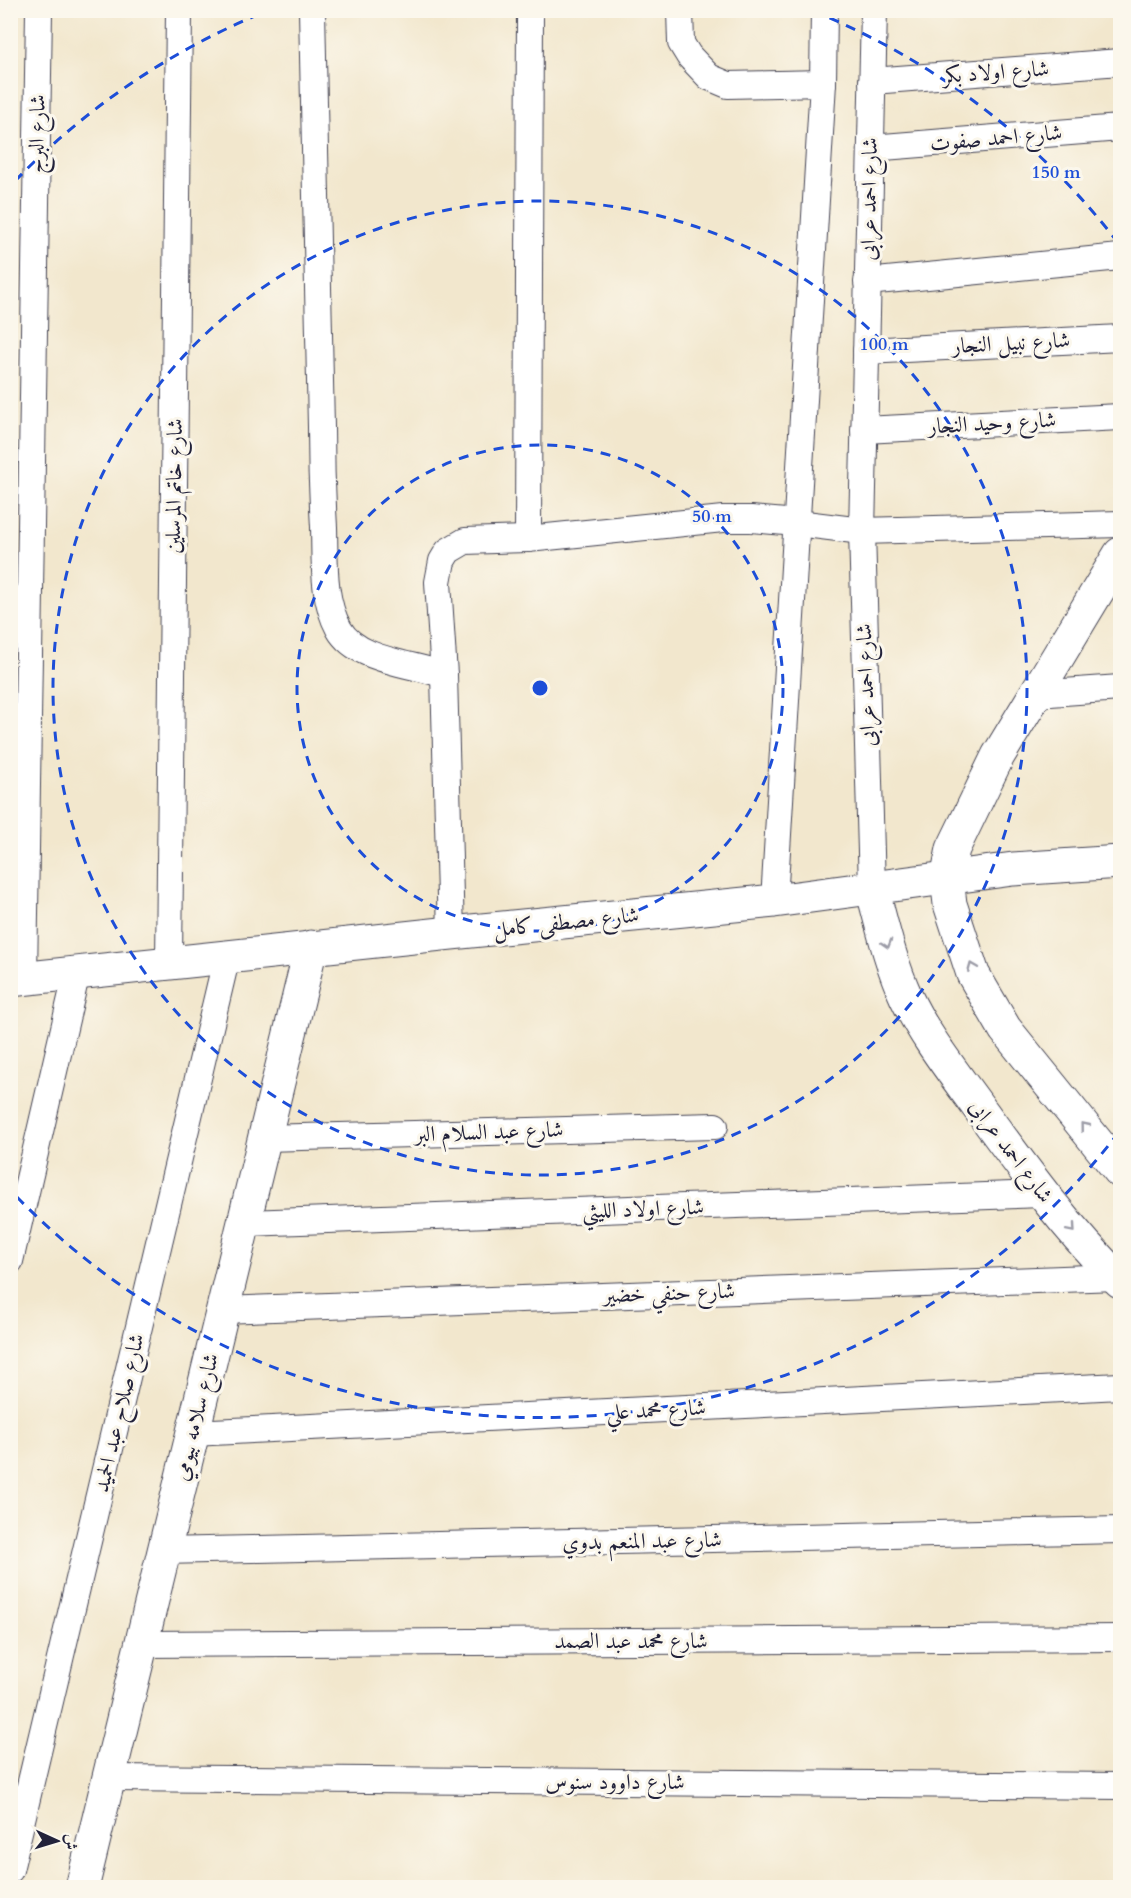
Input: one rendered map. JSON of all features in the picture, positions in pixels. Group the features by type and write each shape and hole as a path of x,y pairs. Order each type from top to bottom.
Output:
{"street":[{"name":"شارع البرج","path":"17,979 39,10"},
{"name":"شارع خاتم المرسلين","path":"169,962 179,10"},
{"path":"312,10 325,580 330,609 340,630 354,646 370,655 444,675"},
{"path":"528,539 531,10"},
{"path":"680,10 681,43 689,57 709,77 728,85 823,83"},
{"path":"774,901 823,83 824,10"},
{"name":"شارع احمد عرابى","path":"874,10 862,531 872,888 887,944 907,998 933,1045 1042,1194 1118,1279"},
{"name":"شارع اولاد بكر","path":"872,81 1120,62"},
{"name":"شارع احمد صفوت","path":"870,148 1120,128"},
{"path":"867,282 1120,257"},
{"name":"شارع نبيل النجار","path":"866,351 1120,338"},
{"name":"شارع وحيد النجار","path":"864,430 1120,417"},
{"path":"451,933 444,675 438,582 442,561 447,550 465,541 528,539 723,519 751,519 862,531 1120,524"},
{"path":"1120,554 1109,592 1036,694 998,756 953,849 946,878 950,904 973,974 1005,1029 1120,1171"},
{"path":"1036,694 1120,688"},
{"name":"شارع مصطفى كامل","path":"17,979 774,901 1013,869 1120,862"},
{"name":"شارع سلامه بيومي","path":"82,1887 311,947"},
{"name":"شارع صلاح عبد الحميد","path":"10,1870 227,956"},
{"path":"10,1261 77,972"},
{"name":"شارع عبد السلام البر","path":"264,1138 714,1126"},
{"name":"شارع اولاد الليثي","path":"244,1223 1042,1194"},
{"name":"شارع حنفي خضير","path":"222,1310 1118,1279"},
{"name":"شارع محمد علي","path":"192,1433 1120,1386"},
{"name":"شارع عبد المنعم بدوي","path":"163,1551 1120,1530"},
{"name":"شارع محمد عبد الصمد","path":"141,1644 1120,1638"},
{"name":"شارع داوود سنوس","path":"109,1778 1120,1786"}]}
